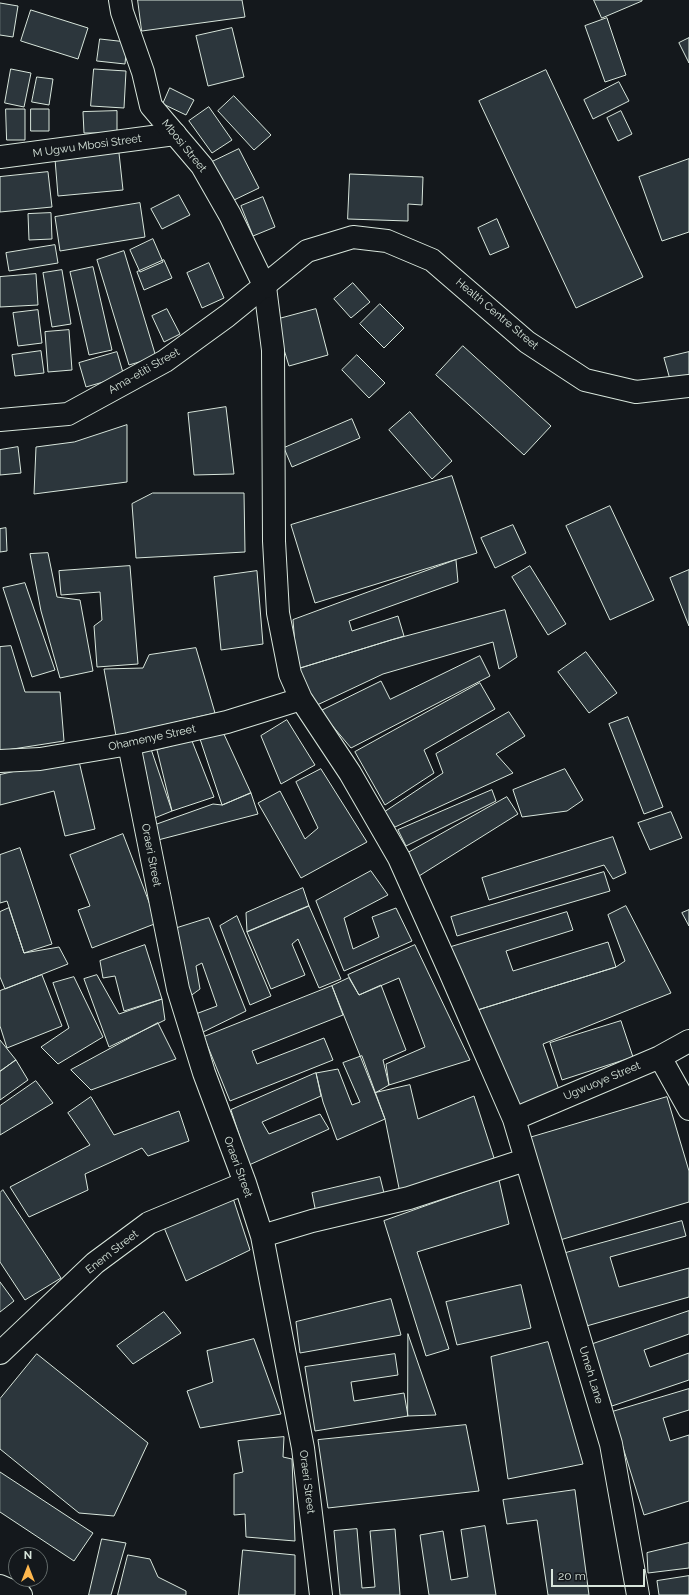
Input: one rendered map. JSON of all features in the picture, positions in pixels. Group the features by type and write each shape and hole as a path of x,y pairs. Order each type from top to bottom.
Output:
{"street":[{"name":"Mbosi Street","path":"120,0 122,12 143,72 151,106 202,166 230,215 264,287 273,350 274,541 278,614 290,674 301,699"},
{"name":"M Ugwu Mbosi Street","path":"0,158 175,134"},
{"name":"Health Centre Street","path":"307,251 353,237 387,241 432,260 527,342 585,380 636,392 689,386"},
{"name":"Ama-etiti Street","path":"0,420 68,414 165,361 227,316 307,251"},
{"name":"Ohamenye Street","path":"0,761 40,759 129,744 227,722 301,699"},
{"name":"Umeh Lane","path":"301,699 350,773 399,858 514,1119 611,1444 638,1595"},
{"name":"Oraeri Street","path":"129,744 178,989 204,1073 245,1183 262,1236 303,1448 321,1595"},
{"name":"Ugwuoye Street","path":"514,1119 660,1057 689,1041"},
{"path":"660,1057 689,1109"},
{"path":"262,1236 312,1221 409,1198 525,1160"},
{"name":"Enem Street","path":"0,1353 95,1263 149,1223 245,1183"},
{"path":"0,1586 21,1595"}],"building":[{"path":"138,0 242,0 245,17 142,31"},
{"path":"594,0 642,0 642,1 602,18"},
{"path":"0,3 18,6 13,37 0,35"},
{"path":"31,10 88,28 78,59 21,41"},
{"path":"607,18 626,75 605,82 585,26"},
{"path":"232,28 244,77 208,86 196,36"},
{"path":"689,38 689,63 679,43"},
{"path":"100,39 127,42 125,64 97,61"},
{"path":"11,69 31,73 24,107 5,103"},
{"path":"94,69 126,71 124,108 91,106"},
{"path":"546,70 643,277 576,308 479,101"},
{"path":"37,77 53,79 49,105 32,102"},
{"path":"619,82 629,101 593,119 584,100"},
{"path":"170,88 194,100 186,115 163,104"},
{"path":"234,96 271,135 254,150 218,111"},
{"path":"209,107 232,140 212,153 189,121"},
{"path":"6,109 25,109 25,140 7,140"},
{"path":"31,109 49,109 49,131 31,131"},
{"path":"117,111 117,133 84,133 83,112"},
{"path":"621,111 632,134 618,141 607,118"},
{"path":"239,149 259,188 232,201 212,162"},
{"path":"119,153 123,190 58,196 55,159"},
{"path":"689,159 689,232 662,241 639,177"},
{"path":"48,172 52,207 0,212 0,177"},
{"path":"350,174 423,177 422,205 408,204 408,221 348,219"},
{"path":"179,195 190,215 162,229 151,209"},
{"path":"263,197 275,227 253,236 241,206"},
{"path":"140,203 145,237 60,251 55,217"},
{"path":"51,213 52,239 29,240 28,214"},
{"path":"497,219 509,247 490,255 478,228"},
{"path":"153,239 163,262 140,272 130,250"},
{"path":"55,245 58,263 9,271 6,253"},
{"path":"124,251 156,357 129,365 97,260"},
{"path":"164,260 172,278 144,290 137,272"},
{"path":"209,263 224,298 202,308 187,273"},
{"path":"93,267 112,350 89,355 70,272"},
{"path":"62,270 71,324 52,327 43,273"},
{"path":"36,274 38,305 0,307 0,277"},
{"path":"353,283 370,302 351,318 334,299"},
{"path":"380,304 404,328 384,348 360,324"},
{"path":"167,309 180,334 164,342 152,316"},
{"path":"316,309 328,355 289,366 275,320"},
{"path":"38,310 42,343 18,346 13,313"},
{"path":"69,330 72,370 48,372 45,332"},
{"path":"463,346 551,426 524,455 436,375"},
{"path":"41,351 44,373 15,376 12,355"},
{"path":"117,352 124,376 86,387 79,363"},
{"path":"689,352 689,379 671,383 664,358"},
{"path":"357,355 385,383 369,398 342,370"},
{"path":"226,407 234,474 194,475 188,413"},
{"path":"410,412 452,461 432,479 389,430"},
{"path":"352,419 360,438 292,467 284,448"},
{"path":"127,425 127,482 34,494 36,447 74,442"},
{"path":"18,447 21,473 0,475 0,450"},
{"path":"452,476 477,553 315,603 291,525"},
{"path":"153,493 244,493 245,552 136,558 132,504"},
{"path":"610,506 654,600 610,620 566,526"},
{"path":"513,525 526,553 495,568 481,538"},
{"path":"6,528 7,551 0,552 0,529"},
{"path":"48,553 57,597 80,600 93,671 60,678 41,611 30,554"},
{"path":"456,560 458,582 349,621 352,631 398,616 404,636 297,669 293,620"},
{"path":"130,566 138,664 97,667 94,626 102,620 100,592 61,595 59,571"},
{"path":"530,566 566,624 548,635 512,577"},
{"path":"689,570 689,626 670,578"},
{"path":"257,571 263,644 221,650 214,577"},
{"path":"25,583 55,670 32,677 3,588"},
{"path":"505,610 517,657 499,669 493,642 383,674 315,706 297,669 391,640"},
{"path":"11,646 25,692 60,692 64,741 0,751 0,647"},
{"path":"196,648 215,713 116,736 104,669 143,668 149,655"},
{"path":"586,652 617,693 589,713 558,672"},
{"path":"480,656 490,676 351,748 320,711 381,681 390,699"},
{"path":"480,683 495,709 424,750 434,773 385,805 355,752"},
{"path":"509,712 525,736 496,754 513,773 395,827 384,812 443,773 436,754"},
{"path":"628,717 663,807 644,814 609,724"},
{"path":"287,720 315,765 281,784 261,736"},
{"path":"223,732 251,793 222,805 200,739"},
{"path":"192,741 214,797 172,811 157,750"},
{"path":"151,749 172,811 152,819 138,752"},
{"path":"78,757 95,829 65,836 54,791 0,805 0,775"},
{"path":"321,769 367,842 301,878 258,803 280,791 305,839 318,828 296,782"},
{"path":"565,769 583,800 567,811 522,817 513,790"},
{"path":"492,790 496,801 406,846 398,830"},
{"path":"251,793 258,814 158,840 154,825 213,804 222,805"},
{"path":"507,797 518,814 419,876 406,854"},
{"path":"671,812 682,838 650,850 638,823"},
{"path":"123,834 157,923 92,948 78,910 90,906 70,855"},
{"path":"613,837 626,873 613,879 604,865 489,900 482,878"},
{"path":"20,848 52,944 24,953 7,901 0,903 0,855"},
{"path":"371,871 388,895 344,918 353,949 379,937 372,917 396,908 412,941 344,971 316,901"},
{"path":"604,872 610,891 457,936 451,917"},
{"path":"303,888 309,906 247,932 246,913"},
{"path":"309,906 341,979 319,988 298,939 292,944 305,975 271,989 247,932"},
{"path":"626,906 671,993 543,1044 559,1090 519,1107 471,1012 616,967 625,961 608,915"},
{"path":"9,908 24,953 59,947 68,964 5,989 0,977 0,912"},
{"path":"689,910 689,926 682,913"},
{"path":"567,912 573,930 506,951 513,971 608,942 616,967 471,1012 451,947"},
{"path":"237,916 271,996 250,1005 220,926"},
{"path":"209,918 246,1011 199,1034 193,1015 217,1006 202,963 196,966 200,989 189,997 174,929"},
{"path":"145,945 162,999 124,1011 115,976 103,978 100,961"},
{"path":"415,945 470,1060 389,1085 386,1064 425,1047 399,978 359,995 348,975"},
{"path":"42,975 62,1026 7,1048 0,1026 0,991"},
{"path":"97,975 119,1014 162,999 165,1020 109,1047 84,979"},
{"path":"74,977 103,1037 58,1064 41,1047 69,1028 53,983"},
{"path":"349,978 359,995 381,985 406,1050 383,1060 389,1085 375,1093 332,986"},
{"path":"332,986 343,1015 252,1051 257,1064 324,1038 333,1060 230,1101 204,1037"},
{"path":"621,1021 633,1057 562,1080 550,1043"},
{"path":"158,1023 176,1059 91,1090 71,1070"},
{"path":"0,1040 16,1060 0,1071"},
{"path":"362,1056 385,1119 337,1140 323,1102 316,1073 338,1069 352,1105 360,1102 343,1063"},
{"path":"16,1060 28,1080 0,1100 0,1072"},
{"path":"316,1073 321,1096 262,1122 269,1134 320,1114 329,1129 249,1165 231,1110"},
{"path":"36,1081 53,1103 0,1135 0,1106"},
{"path":"410,1085 418,1119 474,1096 495,1161 400,1193 385,1119 375,1093"},
{"path":"91,1097 114,1135 179,1111 189,1141 148,1156 142,1148 85,1174 88,1190 29,1217 10,1187 90,1145 68,1113"},
{"path":"667,1097 689,1171 689,1202 560,1240 529,1138"},
{"path":"380,1177 385,1197 316,1213 312,1193"},
{"path":"499,1180 509,1224 417,1252 449,1349 426,1356 384,1221"},
{"path":"3,1190 61,1278 25,1300 0,1262 0,1193"},
{"path":"232,1195 250,1250 186,1281 163,1225"},
{"path":"682,1221 686,1236 610,1257 619,1287 689,1268 689,1297 583,1327 562,1254"},
{"path":"0,1282 14,1301 0,1312"},
{"path":"521,1285 531,1328 457,1345 446,1302"},
{"path":"391,1299 401,1335 300,1353 296,1322"},
{"path":"689,1311 689,1334 644,1350 650,1367 689,1353 689,1380 612,1406 590,1345"},
{"path":"164,1312 181,1333 133,1364 117,1346"},
{"path":"408,1334 436,1415 408,1416"},
{"path":"254,1339 281,1414 200,1428 187,1391 213,1382 207,1351"},
{"path":"548,1342 583,1464 508,1479 491,1357"},
{"path":"37,1354 148,1443 114,1516 79,1513 0,1449 0,1399"},
{"path":"395,1354 398,1375 351,1382 354,1401 404,1393 408,1416 315,1431 305,1367"},
{"path":"689,1389 689,1410 663,1418 670,1441 689,1435 689,1501 644,1515 612,1412"},
{"path":"466,1425 479,1491 328,1508 318,1440"},
{"path":"284,1437 283,1457 292,1459 295,1541 246,1537 245,1514 234,1515 234,1474 243,1472 238,1441"},
{"path":"0,1472 93,1533 74,1561 0,1512"},
{"path":"575,1490 589,1595 548,1595 537,1520 507,1524 503,1500"},
{"path":"485,1526 496,1595 429,1595 420,1535 443,1531 451,1580 468,1577 461,1530"},
{"path":"357,1529 362,1588 375,1587 370,1531 395,1529 400,1595 340,1595 334,1531"},
{"path":"102,1539 126,1543 111,1595 89,1595"},
{"path":"689,1543 689,1568 648,1573 647,1553"},
{"path":"243,1550 295,1555 295,1595 239,1595"},
{"path":"128,1555 150,1559 158,1577 186,1591 186,1595 118,1595"},
{"path":"689,1576 689,1595 659,1595 657,1581"}]}
